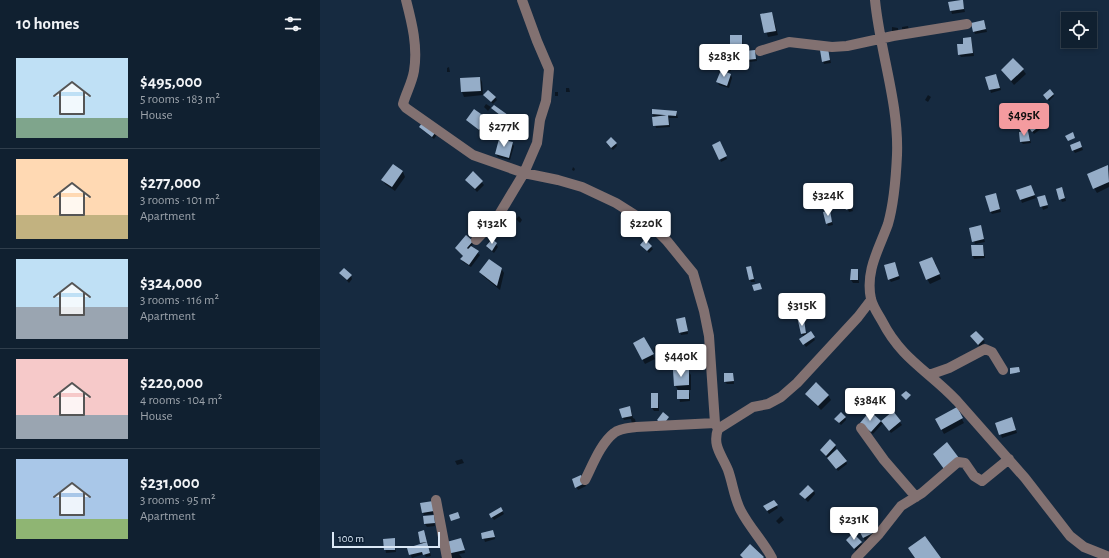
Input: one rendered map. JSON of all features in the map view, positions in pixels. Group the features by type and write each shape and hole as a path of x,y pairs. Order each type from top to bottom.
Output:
{"street":[{"path":"406,0 413,29 415,61 411,83 404,104 406,108 473,155 524,173 582,187 616,203 655,229 690,268 704,311 709,336 716,426 715,438 718,449 727,470 736,503 747,522 772,558"},
{"path":"476,240 497,218 524,173 537,143 549,84 549,69 522,0"},
{"path":"875,0 880,38 897,122 897,156 890,213 872,262 870,279 871,300 894,343 905,356 952,396 1009,460 1070,536 1084,547 1109,557"},
{"path":"760,51 782,43 832,47 847,46 880,38 967,24"},
{"path":"586,480 600,452 615,432 624,428 716,426 753,407 768,404 781,397 797,383 858,317 871,300"},
{"path":"929,375 949,368 985,349 992,352 1002,370"},
{"path":"861,428 884,460 916,497"},
{"path":"856,558 901,506 916,497 958,462 961,461 965,463 974,476 982,481 1009,460"},
{"path":"436,500 447,558"}],"building":[{"path":"963,0 964,9 950,11 948,2"},
{"path":"772,12 776,31 764,33 760,14"},
{"path":"984,20 986,29 973,32 971,23"},
{"path":"730,35 742,35 742,48 730,48"},
{"path":"971,37 973,53 958,55 957,44 963,44 963,38"},
{"path":"828,48 830,60 822,62 820,50"},
{"path":"755,50 756,59 746,60 745,51"},
{"path":"1013,58 1024,69 1011,81 1001,70"},
{"path":"729,61 731,68 721,70 720,63"},
{"path":"721,70 731,74 727,86 716,82"},
{"path":"996,74 1000,88 989,90 985,77"},
{"path":"480,77 481,91 461,92 460,78"},
{"path":"1050,89 1054,94 1047,100 1043,95"},
{"path":"488,90 496,97 491,102 483,95"},
{"path":"494,105 508,115 505,119 491,108"},
{"path":"474,109 488,119 479,130 466,120"},
{"path":"652,109 677,111 676,116 652,114"},
{"path":"1035,111 1044,123 1032,132 1023,120"},
{"path":"668,115 669,125 653,126 652,117"},
{"path":"425,119 438,129 432,137 419,127"},
{"path":"506,122 512,127 507,132 502,127"},
{"path":"1028,131 1030,141 1020,142 1019,132"},
{"path":"1073,132 1075,138 1068,141 1065,136"},
{"path":"611,137 617,143 611,148 606,142"},
{"path":"499,139 513,142 509,158 495,154"},
{"path":"720,141 727,156 719,160 712,145"},
{"path":"1080,141 1082,147 1072,151 1070,145"},
{"path":"393,164 403,171 392,187 381,180"},
{"path":"1108,165 1109,182 1093,189 1087,174"},
{"path":"473,171 483,181 475,189 465,180"},
{"path":"1031,185 1035,195 1020,200 1016,190"},
{"path":"1062,187 1065,198 1059,200 1056,189"},
{"path":"838,191 839,195 829,198 828,194"},
{"path":"996,193 1000,209 990,212 985,196"},
{"path":"1045,195 1048,205 1040,207 1037,197"},
{"path":"848,198 852,208 846,210 842,200"},
{"path":"830,210 832,222 826,224 823,212"},
{"path":"981,225 984,239 972,242 969,228"},
{"path":"466,235 473,241 467,248 468,249 471,246 479,251 469,265 460,259 463,256 455,248"},
{"path":"492,239 497,243 492,251 486,246"},
{"path":"645,239 652,246 647,251 640,245"},
{"path":"971,245 983,245 984,256 972,256"},
{"path":"932,257 940,274 926,280 919,262"},
{"path":"489,259 502,268 497,286 479,272"},
{"path":"895,262 899,276 888,280 884,265"},
{"path":"751,266 754,279 749,280 746,267"},
{"path":"344,268 352,275 347,280 339,273"},
{"path":"851,269 858,269 858,280 850,280"},
{"path":"760,283 762,289 754,291 752,285"},
{"path":"813,300 814,308 799,309 798,301"},
{"path":"685,317 688,331 679,333 676,319"},
{"path":"804,320 806,333 801,334 798,321"},
{"path":"811,331 815,337 803,345 799,339"},
{"path":"976,331 984,339 978,345 970,336"},
{"path":"644,337 654,354 642,360 633,343"},
{"path":"1019,367 1020,372 1010,374 1010,368"},
{"path":"673,370 689,370 689,385 674,386"},
{"path":"724,373 733,373 734,381 724,382"},
{"path":"816,382 829,395 818,406 805,394"},
{"path":"677,390 689,390 689,399 677,399"},
{"path":"906,391 911,395 906,400 901,395"},
{"path":"651,393 658,393 658,408 651,408"},
{"path":"630,406 632,416 622,418 619,409"},
{"path":"957,407 963,418 941,430 935,419"},
{"path":"870,411 881,421 871,432 860,423"},
{"path":"893,411 901,421 889,431 881,421"},
{"path":"663,412 669,417 663,425 657,420"},
{"path":"841,412 846,417 839,423 834,419"},
{"path":"1012,417 1016,430 999,435 995,423"},
{"path":"830,439 836,445 826,456 820,450"},
{"path":"947,442 959,458 944,469 933,454"},
{"path":"837,449 847,461 836,469 827,458"},
{"path":"581,475 585,483 575,488 572,479"},
{"path":"808,485 814,491 805,499 799,494"},
{"path":"774,500 778,505 767,511 763,506"},
{"path":"433,501 434,511 422,513 420,503"},
{"path":"501,507 503,511 491,518 489,514"},
{"path":"458,512 460,518 451,521 449,515"},
{"path":"434,515 435,523 424,524 423,516"},
{"path":"866,520 873,533 863,538 856,525"},
{"path":"424,530 427,542 420,543 418,532"},
{"path":"493,530 495,537 482,539 481,533"},
{"path":"853,533 862,542 854,549 846,540"},
{"path":"925,536 941,558 915,558 908,548"},
{"path":"395,538 395,550 384,550 383,539"},
{"path":"461,538 465,550 447,554 443,543"},
{"path":"427,542 430,553 423,555 422,552 409,555 407,548"},
{"path":"750,544 764,557 763,558 743,558 740,555"}]}
